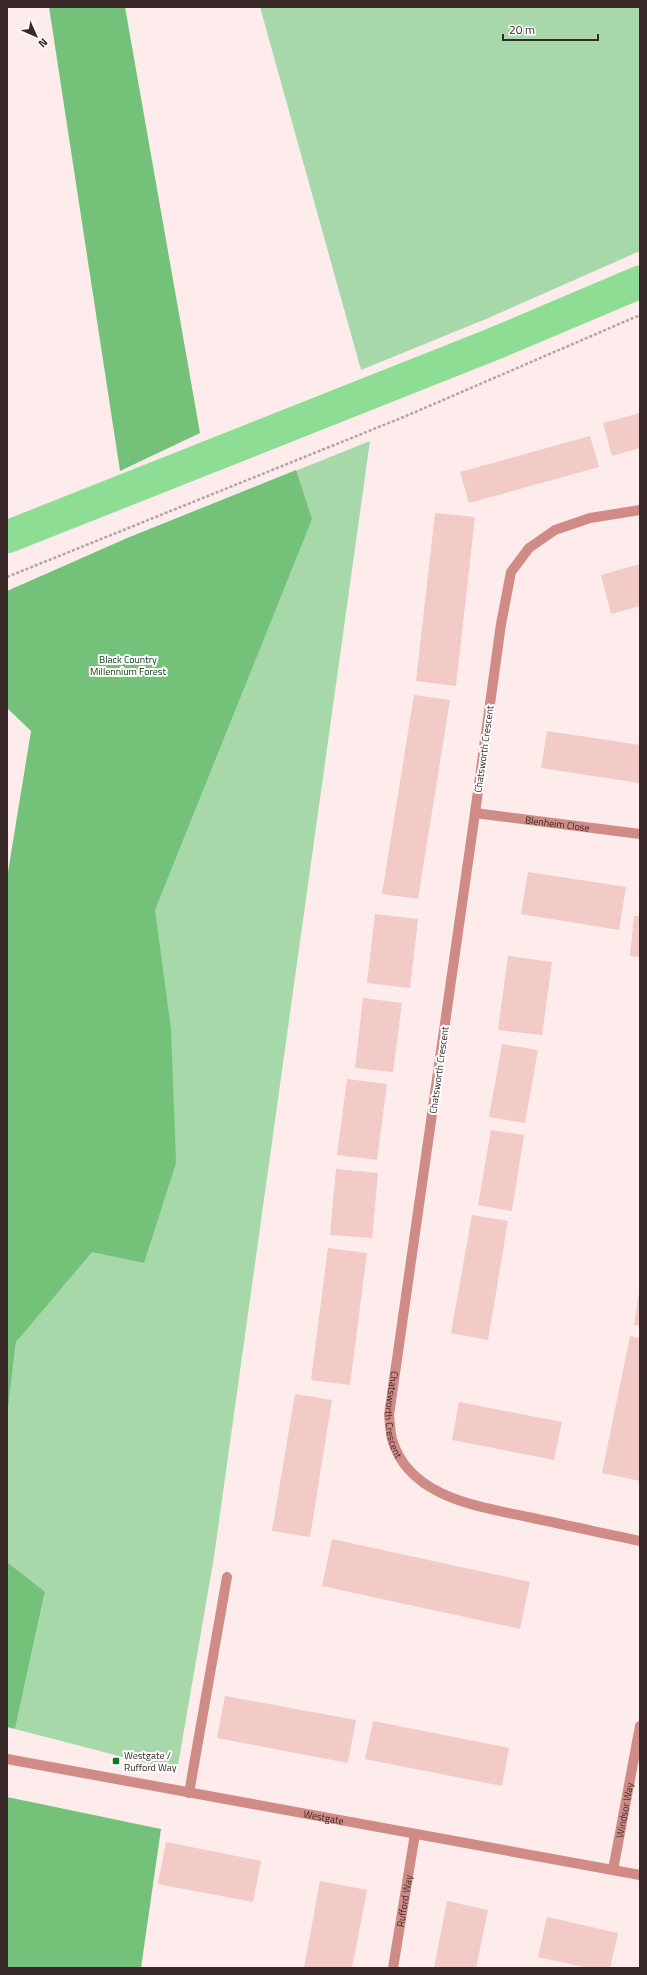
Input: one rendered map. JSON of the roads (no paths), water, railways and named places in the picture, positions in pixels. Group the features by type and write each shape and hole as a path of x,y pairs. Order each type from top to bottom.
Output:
{"street":[{"name":"Chatsworth Crescent","path":"640,510 590,518 555,530 529,548 511,572 500,624 475,812 389,1414 392,1439 402,1460 415,1475 429,1487 453,1499 481,1507 640,1541"},
{"name":"Blenheim Close","path":"475,812 640,834"},
{"path":"189,1793 227,1577"},
{"name":"Windsor Way","path":"613,1870 640,1726"},
{"name":"Westgate","path":"7,1759 640,1875"},
{"name":"Rufford Way","path":"392,1968 415,1834"}],"waterway":[{"path":"7,537 496,343 640,282"}],"place":[{"name":"Westgate / Rufford Way","path":"116,1761"}],"park label":[{"name":"Black Country Millennium Forest","path":"128,664"}]}
